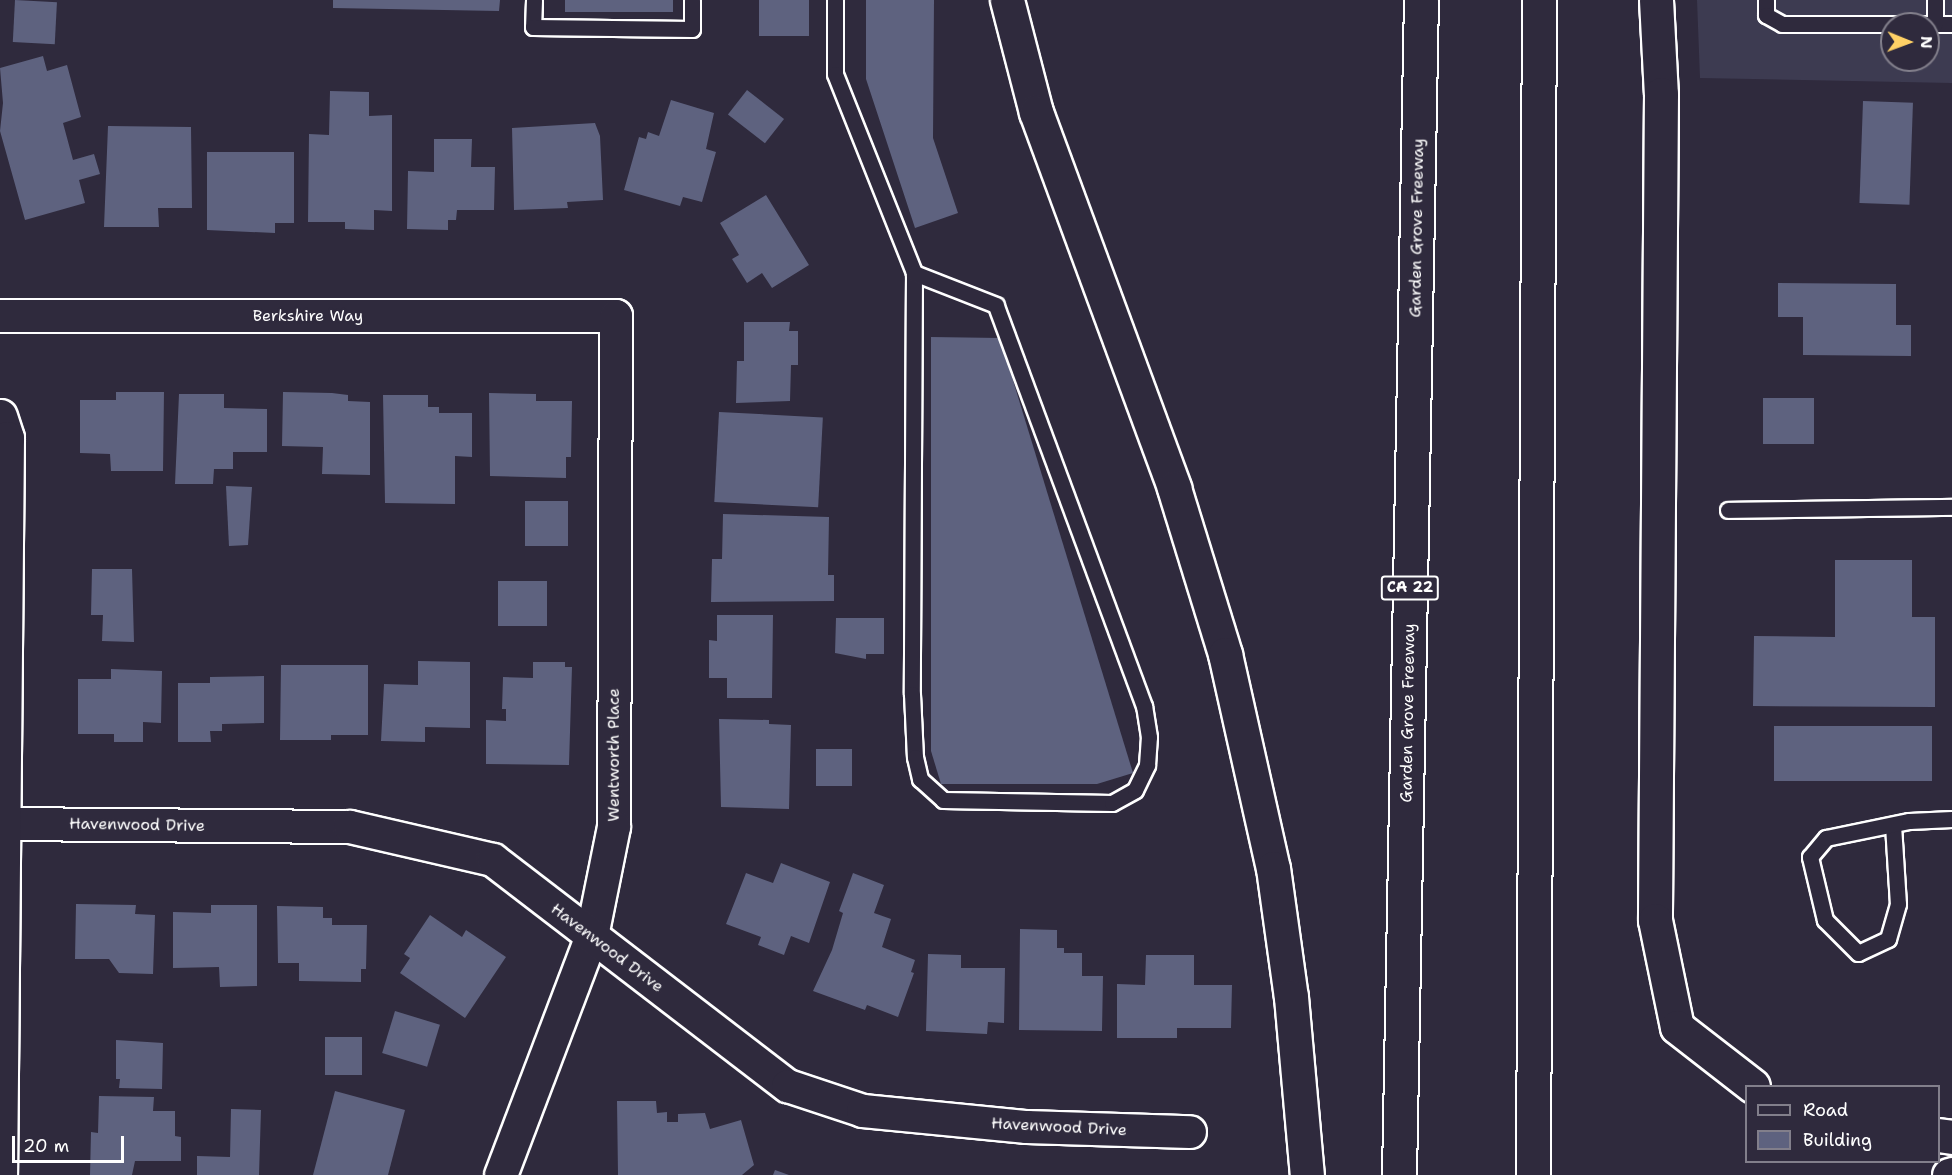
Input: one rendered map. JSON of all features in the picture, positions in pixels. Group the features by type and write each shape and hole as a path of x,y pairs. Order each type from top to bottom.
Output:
{"main road":[{"path":"1007,0 1036,112 1170,477 1225,654 1273,868 1291,997 1307,1175"},
{"name":"Garden Grove Freeway","path":"1400,1175 1421,0"},
{"path":"1533,1175 1539,0"},
{"path":"1656,0 1661,94 1655,920 1677,1027 1752,1085"},
{"path":"0,416 7,438 0,1175"}],"street":[{"name":"Berkshire Way","path":"0,316 616,316"},
{"name":"Wentworth Place","path":"501,1175 592,936 614,827 616,316"},
{"name":"Havenwood Drive","path":"5,824 350,827 493,860 788,1086 863,1111 1027,1127 1190,1132"}],"lane":[{"path":"534,0 533,27 692,30 692,0"},
{"path":"835,0 835,74 914,273 912,694 915,757 920,778 943,800 1113,803 1135,790 1148,765 1149,737 1144,706 996,305 914,273"},
{"path":"1766,0 1766,15 1782,24 1880,24"},
{"path":"1728,510 1952,507"},
{"path":"1893,825 1896,913 1888,939 1858,953 1825,920 1810,857 1826,838 1893,825 1952,819"}],"shaded area":[{"path":"1697,0 1952,0 1952,83 1700,78"}],"building":[{"path":"15,0 57,2 55,44 13,42"},
{"path":"333,0 500,0 499,11 333,8"},
{"path":"565,0 673,0 673,12 565,12"},
{"path":"759,0 809,0 809,36 759,36"},
{"path":"866,0 934,0 933,138 958,213 915,228 866,79"},
{"path":"43,56 47,71 67,65 81,117 63,123 73,160 94,154 100,174 79,180 85,203 25,220 0,131 3,103 0,68"},
{"path":"747,90 784,119 765,143 728,114"},
{"path":"330,91 369,92 369,116 392,115 392,211 374,210 374,230 345,229 345,222 308,222 309,134 329,135"},
{"path":"671,100 714,113 706,149 716,152 702,202 683,197 680,206 624,190 639,137 646,139 648,132 659,136"},
{"path":"1863,101 1913,103 1909,205 1859,203"},
{"path":"595,123 600,136 603,200 567,202 568,208 514,210 512,128"},
{"path":"108,126 191,127 192,208 158,208 159,227 104,227"},
{"path":"434,139 472,139 471,167 495,167 494,210 457,210 456,220 448,220 448,230 407,229 408,171 434,172"},
{"path":"207,152 294,152 294,223 275,223 275,233 207,230"},
{"path":"766,195 809,265 772,288 762,273 747,283 732,259 739,255 720,223"},
{"path":"1778,283 1896,284 1896,325 1911,325 1911,356 1803,355 1803,317 1778,317"},
{"path":"744,322 790,322 789,331 798,331 798,365 791,365 790,401 736,403 737,361 744,361"},
{"path":"931,337 1000,338 1133,773 1097,784 941,784 931,751"},
{"path":"116,392 164,392 163,471 111,471 110,454 80,453 80,400 116,400"},
{"path":"283,392 332,393 348,395 348,401 370,402 370,475 322,474 323,447 282,446"},
{"path":"489,393 536,394 536,401 572,401 571,457 566,457 566,478 490,476"},
{"path":"179,394 224,394 224,408 267,409 267,452 233,452 233,469 214,469 213,484 175,484"},
{"path":"383,395 428,395 428,407 439,407 439,413 472,413 472,457 455,456 455,504 385,503"},
{"path":"1763,398 1814,398 1814,444 1763,444"},
{"path":"719,412 823,417 818,507 714,502"},
{"path":"226,486 252,487 248,545 229,546"},
{"path":"525,501 568,501 568,546 525,546"},
{"path":"723,514 829,517 828,575 834,575 834,601 711,602 712,559 722,559"},
{"path":"1835,560 1912,560 1912,617 1935,617 1935,707 1753,706 1754,636 1835,637"},
{"path":"92,569 132,569 134,642 102,641 103,615 91,615"},
{"path":"498,581 547,581 547,626 498,626"},
{"path":"717,615 773,615 772,698 727,698 727,678 709,678 709,640 717,641"},
{"path":"836,618 884,618 884,654 866,654 866,659 835,653"},
{"path":"418,661 470,662 470,728 425,727 425,742 381,741 384,684 418,685"},
{"path":"533,662 565,662 565,667 572,667 569,765 486,764 486,720 506,721 506,709 502,709 503,677 533,678"},
{"path":"281,665 368,665 368,735 331,735 331,740 280,740"},
{"path":"111,669 162,671 161,723 143,722 143,742 114,742 114,734 78,734 78,679 111,679"},
{"path":"264,676 264,723 222,724 222,731 210,731 211,742 178,742 178,683 210,683 210,677"},
{"path":"719,719 769,720 769,724 791,725 789,809 721,807"},
{"path":"1774,726 1932,726 1932,781 1774,781"},
{"path":"816,749 852,749 852,786 816,786"},
{"path":"781,863 830,882 809,943 791,936 784,955 758,945 761,937 726,924 746,873 773,883"},
{"path":"853,873 884,885 874,913 891,919 882,947 915,960 911,972 914,973 898,1017 867,1005 865,1010 813,991 832,950 843,913 839,911"},
{"path":"76,904 136,905 135,914 155,915 153,974 119,973 109,959 75,959"},
{"path":"211,905 257,905 257,986 220,987 219,967 173,968 173,912 211,913"},
{"path":"277,906 323,907 323,918 332,918 332,925 367,925 366,969 361,969 361,982 299,981 299,963 278,963"},
{"path":"430,915 462,937 466,930 506,957 465,1018 400,973 410,958 404,954"},
{"path":"1020,929 1057,930 1057,948 1064,948 1064,953 1082,953 1082,976 1103,976 1102,1031 1019,1030"},
{"path":"928,954 961,955 961,968 1005,968 1004,1023 988,1022 987,1034 926,1031"},
{"path":"1146,955 1194,955 1194,985 1232,985 1231,1028 1177,1028 1177,1038 1117,1038 1117,984 1145,985"},
{"path":"395,1011 440,1025 427,1067 382,1053"},
{"path":"325,1037 362,1037 362,1075 325,1075"},
{"path":"116,1040 163,1043 162,1089 119,1088 120,1079 116,1079"},
{"path":"335,1091 405,1110 388,1175 313,1175"},
{"path":"99,1096 154,1097 153,1111 175,1111 175,1136 181,1137 181,1161 135,1161 132,1175 90,1175 91,1132 98,1133"},
{"path":"617,1101 656,1101 657,1113 667,1112 667,1122 678,1122 678,1114 705,1113 710,1129 741,1120 754,1165 742,1175 618,1175"},
{"path":"231,1109 261,1110 259,1175 197,1175 197,1156 230,1157"},
{"path":"775,1170 789,1175 773,1175"}]}
